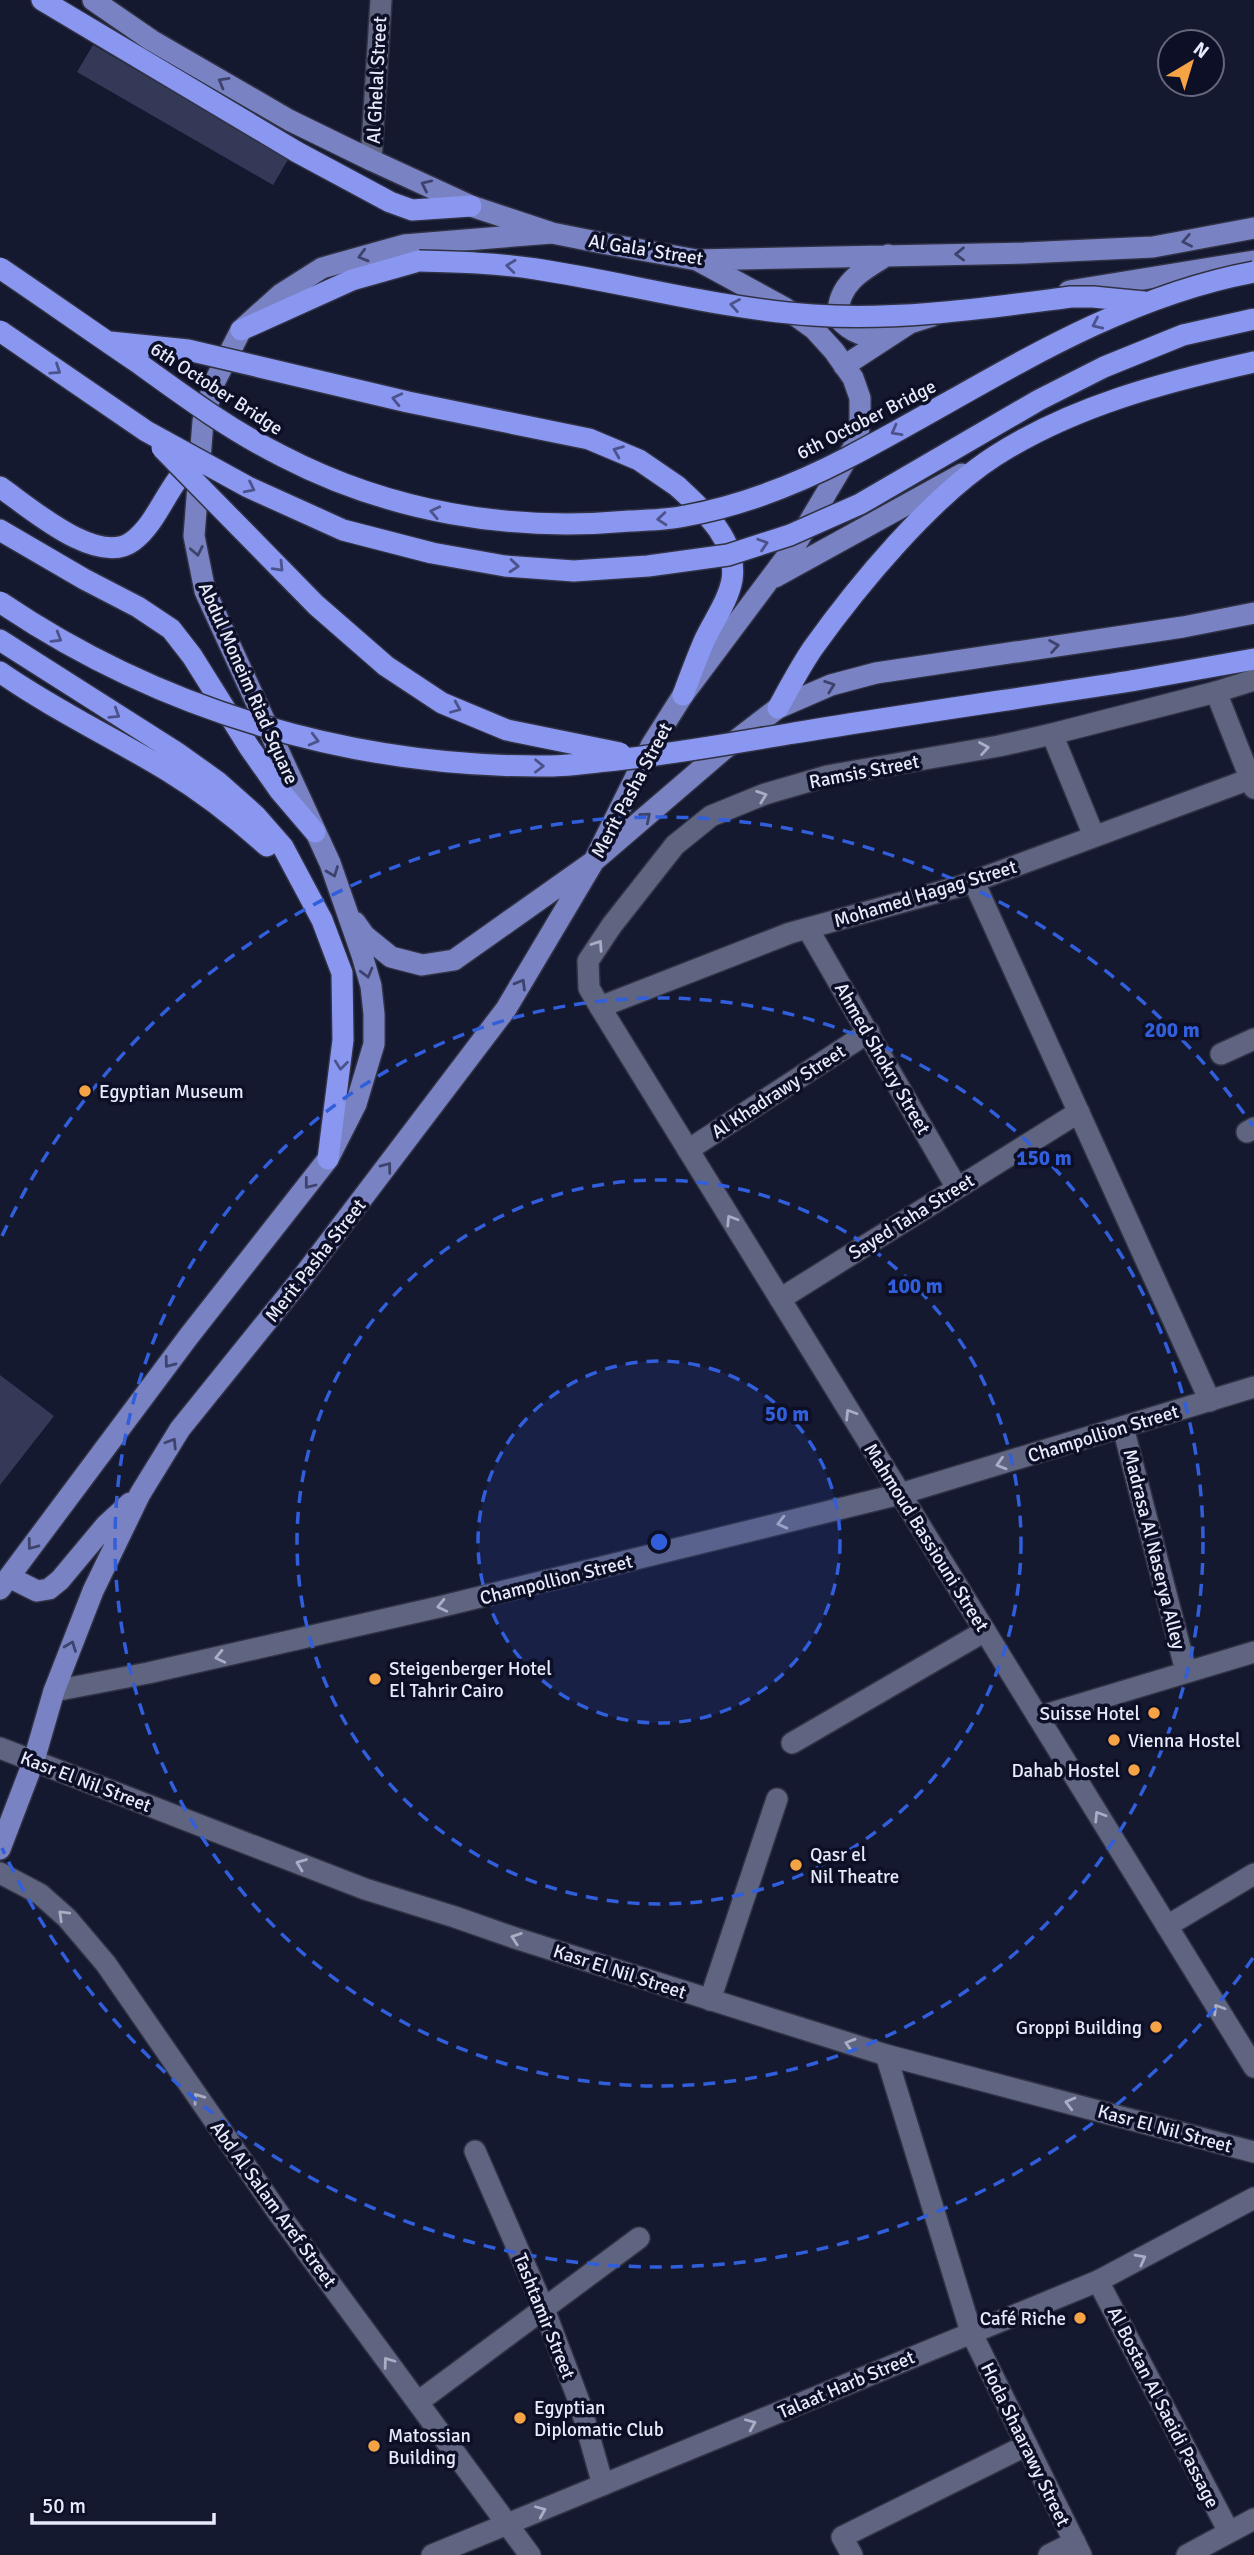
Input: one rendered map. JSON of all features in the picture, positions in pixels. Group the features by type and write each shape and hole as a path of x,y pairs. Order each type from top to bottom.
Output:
{"highway":[{"path":"42,0 297,152 390,202 412,210 471,206"},
{"path":"241,330 352,281 419,261 487,263 534,269 756,309 813,315 896,316 1071,297 1144,302"},
{"name":"6th October Bridge","path":"0,268 215,418 282,456 355,490 434,512 513,524 595,525 684,517 757,497 844,459 1053,344 1144,302 1254,272"},
{"path":"0,331 146,431 247,487 343,530 432,553 505,566 574,571 648,566 728,555 790,535 860,504 1039,400 1104,368 1183,335 1254,319"},
{"path":"108,342 188,351 408,402 589,439 639,460 677,486 703,509 718,529 731,555 732,580 723,607 705,640 682,695"},
{"path":"778,708 812,650 881,564 925,515 995,456 1088,410 1163,384 1254,362"},
{"path":"146,431 316,605 386,666 442,703 508,730 640,758"},
{"path":"0,487 88,544 111,548 132,542 138,536 200,454"},
{"path":"0,530 138,607 171,629 192,656 248,747 280,792 315,832"},
{"path":"0,602 83,654 195,703 320,742 384,755 483,766 553,766 640,758 1254,659"},
{"path":"0,640 176,752 218,782 254,815 283,847 322,920 342,973 343,1040 328,1159"},
{"path":"0,672 49,704 168,771 204,795 238,820 296,872"}],"main road":[{"name":"Al Gala' Street","path":"93,0 151,40 289,120 471,206 552,233 697,260 1024,253 1153,247 1254,228"},
{"name":"Abdul Moneim Riad Square","path":"346,908 330,863 205,591 194,536 203,421 214,383 241,330 281,294 322,268 404,245 552,233"},
{"path":"886,338 851,331 838,318 837,306 849,282 888,255"},
{"name":"Merit Pasha Street","path":"0,1849 34,1760 54,1691 93,1591 140,1494 180,1429 301,1279 506,1009 594,861 636,774 682,695 796,544 856,443 860,423 860,398 853,378 834,351 814,329 785,308 697,260"},
{"path":"844,366 910,323 965,304 1156,278 1254,261"},
{"path":"771,579 995,456"},
{"path":"346,908 365,936 391,957 422,965 454,960 594,861 722,751 778,708 831,685 876,673 1183,627 1254,613"},
{"path":"140,1494 106,1525 60,1580 49,1589 37,1591 3,1579 328,1159 356,1104 374,1044 370,986 346,908"}],"street":[{"name":"Al Ghelal Street","path":"372,160 381,0"},
{"name":"Ramsis Street","path":"600,1007 589,988 588,961 612,925 675,845 711,816 765,794 827,776 1052,734 1254,680"},
{"path":"1216,692 1252,783"},
{"path":"1052,734 1094,836"},
{"name":"Mohamed Hagag Street","path":"600,1007 790,933 974,882 1094,836 1252,783"},
{"path":"974,882 1210,1401"},
{"name":"Ahmed Shokry Street","path":"808,929 957,1188"},
{"name":"Mahmoud Bassiouni Street","path":"600,1007 1254,2067"},
{"name":"Al Khadrawy Street","path":"688,1150 869,1032"},
{"path":"1222,1054 1254,1038"},
{"name":"Sayed Taha Street","path":"780,1299 1079,1112"},
{"name":"Champollion Street","path":"54,1691 148,1673 425,1610 900,1494 1254,1387"},
{"name":"Madrasa Al Naserya Alley","path":"1123,1427 1186,1671"},
{"path":"792,1743 985,1631"},
{"path":"1038,1717 1254,1652"},
{"name":"Kasr El Nil Street","path":"0,1748 365,1889 886,2055 1254,2152"},
{"path":"710,2000 777,1799"},
{"name":"Abd Al Salam Aref Street","path":"0,1873 40,1894 67,1918 106,1964 279,2214 530,2555"},
{"path":"1167,1926 1254,1874"},
{"name":"Hoda Shaarawy Street","path":"886,2055 971,2332 1078,2548"},
{"name":"Tashtamir Street","path":"475,2151 544,2309 580,2404 603,2485"},
{"name":"Talaat Harb Street","path":"432,2555 1098,2281 1254,2198"},
{"path":"418,2402 639,2238"},
{"name":"Al Bostan Al Saeidi Passage","path":"1098,2281 1229,2532"},
{"path":"852,2555 842,2537 1027,2445"},
{"path":"1187,2555 1254,2519"},
{"path":"1049,2555 1078,2548"}],"shaded area":[{"path":"93,45 289,158 273,185 77,72"},
{"path":"0,1375 54,1416 0,1485"}],"place":[{"name":"Egyptian Museum","path":"85,1091"},
{"name":"Steigenberger Hotel El Tahrir Cairo","path":"375,1679"},
{"name":"Suisse Hotel","path":"1154,1713"},
{"name":"Vienna Hostel","path":"1114,1740"},
{"name":"Dahab Hostel","path":"1134,1770"},
{"name":"Qasr el Nil Theatre","path":"796,1865"},
{"name":"Groppi Building","path":"1156,2027"},
{"name":"Café Riche","path":"1080,2318"},
{"name":"Egyptian Diplomatic Club","path":"520,2418"},
{"name":"Matossian Building","path":"374,2446"}]}
